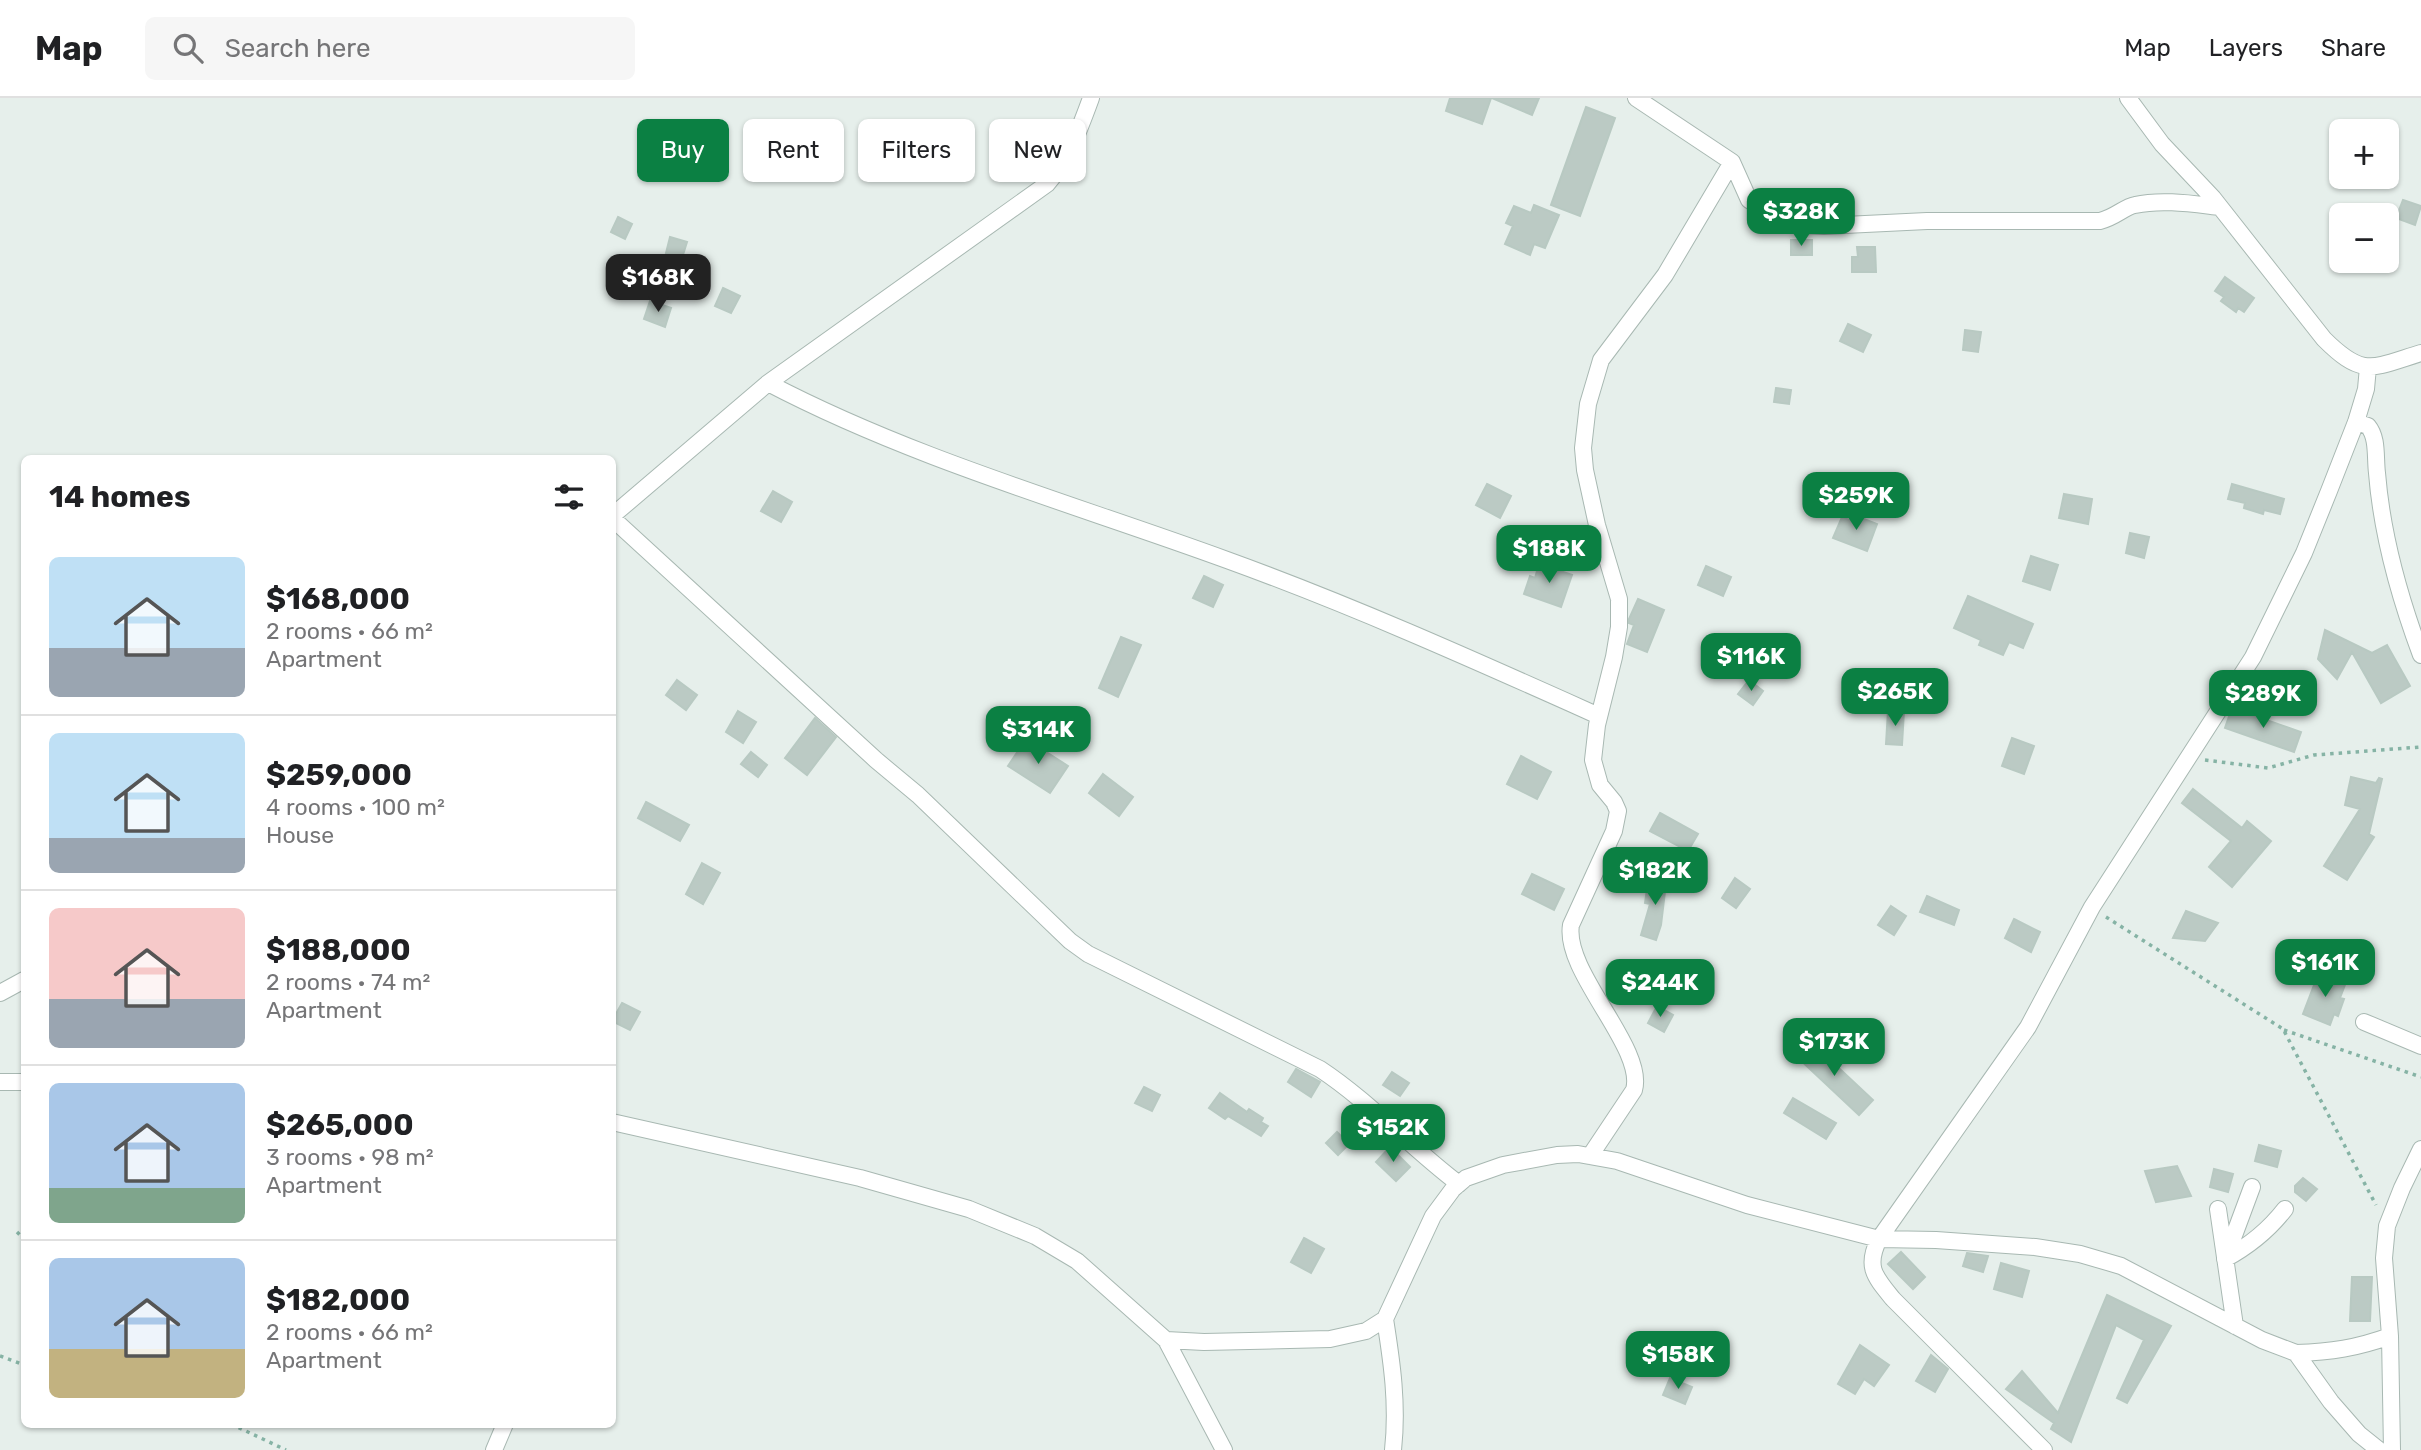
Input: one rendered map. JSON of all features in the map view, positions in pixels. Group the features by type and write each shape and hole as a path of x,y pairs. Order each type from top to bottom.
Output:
{"street":[{"path":"616,514 768,383 1047,184 1074,141 1091,98"},
{"path":"1636,98 1732,162 1749,200 1778,216 1804,225 1927,220 2100,221 2133,205 2176,202 2220,207"},
{"path":"2128,98 2162,144 2220,207 2324,339 2352,364 2368,367 2421,353"},
{"path":"1590,1156 1637,1082 1627,1052 1575,956 1569,936 1571,925 1617,820 1618,811 1600,785 1593,760 1599,716 1619,627 1619,599 1597,525 1586,470 1583,448 1588,404 1601,360 1665,275 1732,162"},
{"path":"2044,1450 1893,1299 1877,1280 1872,1267 1872,1253 1879,1239 2028,1027 2092,908 2236,686 2268,629 2304,554 2356,422 2366,389 2368,367"},
{"path":"768,383 834,415 938,457 1335,600 1599,716"},
{"path":"2356,422 2368,426 2374,437 2390,557 2397,588 2421,656"},
{"path":"616,521 918,795 1070,941 1088,954 1320,1069 1347,1087 1416,1150 1459,1184"},
{"path":"0,993 21,982"},
{"path":"2364,1022 2421,1046"},
{"path":"0,1082 21,1082"},
{"path":"616,1123 860,1178 969,1209 1035,1236 1077,1261 1166,1340 1224,1450"},
{"path":"2392,1450 2390,1336 2384,1258 2387,1226 2421,1149"},
{"path":"1166,1340 1252,1342 1330,1339 1366,1331 1385,1319 1428,1225 1459,1184 1478,1172 1557,1155 1590,1156 1618,1161 1747,1205 1879,1239 2035,1247 2080,1255 2121,1266 2262,1340 2296,1353 2334,1352 2390,1336"},
{"path":"2225,1259 2252,1187"},
{"path":"2217,1209 2235,1326"},
{"path":"2225,1259 2247,1247 2272,1227 2285,1209"},
{"path":"1385,1319 1394,1378 1396,1417 1393,1450"},
{"path":"2296,1353 2331,1402 2359,1434 2379,1450"},
{"path":"494,1450 503,1428"}],"path":[{"path":"2189,759 2268,768 2314,755 2421,747"},
{"path":"2092,908 2283,1029 2421,1077"},
{"path":"2283,1029 2387,1226"},
{"path":"18,1232 21,1236"},
{"path":"0,1356 21,1364"},
{"path":"239,1428 286,1450"}],"building":[{"path":"1450,98 1491,98 1482,124 1446,111"},
{"path":"1492,98 1539,98 1532,115"},
{"path":"1586,107 1615,118 1580,216 1551,205"},
{"path":"2403,200 2421,206 2415,225 2399,219"},
{"path":"1534,205 1559,215 1545,248 1534,244 1530,255 1505,244 1513,226 1506,223 1514,206 1531,213"},
{"path":"618,217 632,224 625,239 611,232"},
{"path":"670,237 687,242 682,258 666,253"},
{"path":"1791,240 1812,240 1812,255 1791,255"},
{"path":"1857,247 1875,247 1876,272 1852,272 1852,257 1858,257"},
{"path":"2225,277 2254,298 2244,312 2238,308 2236,312 2221,301 2224,297 2215,291"},
{"path":"723,288 740,296 731,313 715,306"},
{"path":"650,301 671,308 665,327 644,319"},
{"path":"1848,324 1871,335 1863,352 1840,341"},
{"path":"1965,330 1981,332 1978,352 1963,350"},
{"path":"1776,388 1791,390 1789,404 1774,402"},
{"path":"1487,484 1511,496 1500,518 1476,505"},
{"path":"2232,484 2284,499 2280,514 2264,510 2263,514 2244,508 2245,503 2228,499"},
{"path":"773,491 792,502 781,522 761,511"},
{"path":"2064,494 2092,499 2088,524 2059,518"},
{"path":"1856,516 1877,524 1867,551 1833,538 1842,517 1854,522"},
{"path":"2130,533 2149,537 2144,558 2126,553"},
{"path":"2031,556 2058,565 2050,590 2023,581"},
{"path":"1539,564 1572,575 1561,607 1524,594 1530,576 1535,578"},
{"path":"1706,566 1731,577 1723,596 1698,585"},
{"path":"1204,576 1223,585 1213,607 1193,598"},
{"path":"1968,596 2033,624 2023,648 2009,642 2003,655 1979,645 1981,640 1954,628"},
{"path":"1638,599 1664,610 1647,652 1627,644 1634,625 1629,623 1629,619"},
{"path":"2325,630 2372,653 2387,645 2410,686 2381,703 2352,652 2337,679 2318,659"},
{"path":"1121,637 1141,645 1118,697 1099,688"},
{"path":"677,680 697,695 686,710 666,695"},
{"path":"1749,680 1763,691 1753,705 1738,694"},
{"path":"2232,708 2301,732 2294,752 2225,728"},
{"path":"1888,710 1904,711 1902,745 1886,744"},
{"path":"738,711 756,722 743,743 726,732"},
{"path":"815,718 836,737 807,775 785,758"},
{"path":"2012,738 2034,746 2024,774 2002,766"},
{"path":"1026,739 1068,766 1050,793 1008,766"},
{"path":"751,752 767,765 758,777 741,764"},
{"path":"1521,756 1551,772 1537,799 1507,784"},
{"path":"1103,774 1133,797 1119,816 1089,793"},
{"path":"2351,777 2376,783 2379,778 2382,779 2369,834 2374,837 2347,880 2324,866 2360,809 2345,805"},
{"path":"2193,789 2242,828 2247,821 2271,841 2232,887 2209,867 2231,841 2182,803"},
{"path":"646,802 689,825 680,841 638,818"},
{"path":"1660,813 1698,834 1688,851 1650,831"},
{"path":"702,863 720,873 703,904 686,894"},
{"path":"1611,863 1630,878 1619,891 1604,879"},
{"path":"1660,873 1667,875 1661,925 1656,940 1641,935 1650,904 1645,903 1648,882 1656,883"},
{"path":"1532,874 1564,889 1554,910 1522,894"},
{"path":"1735,878 1750,889 1736,908 1722,898"},
{"path":"1927,896 1959,910 1954,925 1920,912"},
{"path":"1891,906 1906,916 1894,935 1878,925"},
{"path":"2186,911 2218,923 2205,941 2173,938"},
{"path":"2014,919 2040,932 2031,952 2005,938"},
{"path":"1671,969 1686,971 1684,989 1669,987"},
{"path":"2319,972 2346,982 2340,998 2344,999 2338,1016 2334,1014 2330,1025 2303,1014"},
{"path":"622,1003 640,1012 630,1030 616,1023 616,1014"},
{"path":"1657,1006 1673,1015 1664,1032 1648,1023"},
{"path":"1810,1041 1873,1100 1859,1115 1796,1056"},
{"path":"1296,1069 1320,1082 1311,1097 1288,1082"},
{"path":"1392,1072 1409,1083 1400,1096 1383,1085"},
{"path":"1144,1087 1160,1095 1152,1111 1135,1103"},
{"path":"1220,1093 1247,1112 1249,1109 1263,1118 1261,1122 1268,1126 1261,1136 1209,1108"},
{"path":"1793,1098 1836,1123 1826,1139 1784,1113"},
{"path":"1337,1132 1349,1144 1338,1155 1326,1143"},
{"path":"2259,1145 2281,1151 2277,1167 2255,1161"},
{"path":"1390,1147 1410,1167 1396,1181 1376,1162"},
{"path":"2177,1166 2191,1196 2156,1202 2145,1171"},
{"path":"2214,1169 2233,1174 2228,1192 2210,1187"},
{"path":"2303,1178 2317,1189 2306,1201 2295,1192 2295,1186"},
{"path":"1304,1238 1324,1249 1311,1273 1291,1262"},
{"path":"1901,1252 1925,1277 1913,1289 1888,1264"},
{"path":"1967,1253 1988,1256 1983,1272 1963,1266"},
{"path":"2001,1263 2029,1271 2022,1297 1994,1289"},
{"path":"2352,1277 2372,1277 2370,1321 2350,1321"},
{"path":"2107,1295 2171,1326 2127,1403 2117,1398 2144,1340 2116,1325 2071,1442 2051,1429 2054,1423 2006,1389 2022,1371 2058,1413"},
{"path":"1860,1345 1889,1365 1874,1386 1864,1379 1855,1394 1838,1384"},
{"path":"1931,1355 1948,1369 1935,1392 1916,1381"},
{"path":"1670,1378 1692,1387 1685,1404 1663,1395"}]}
